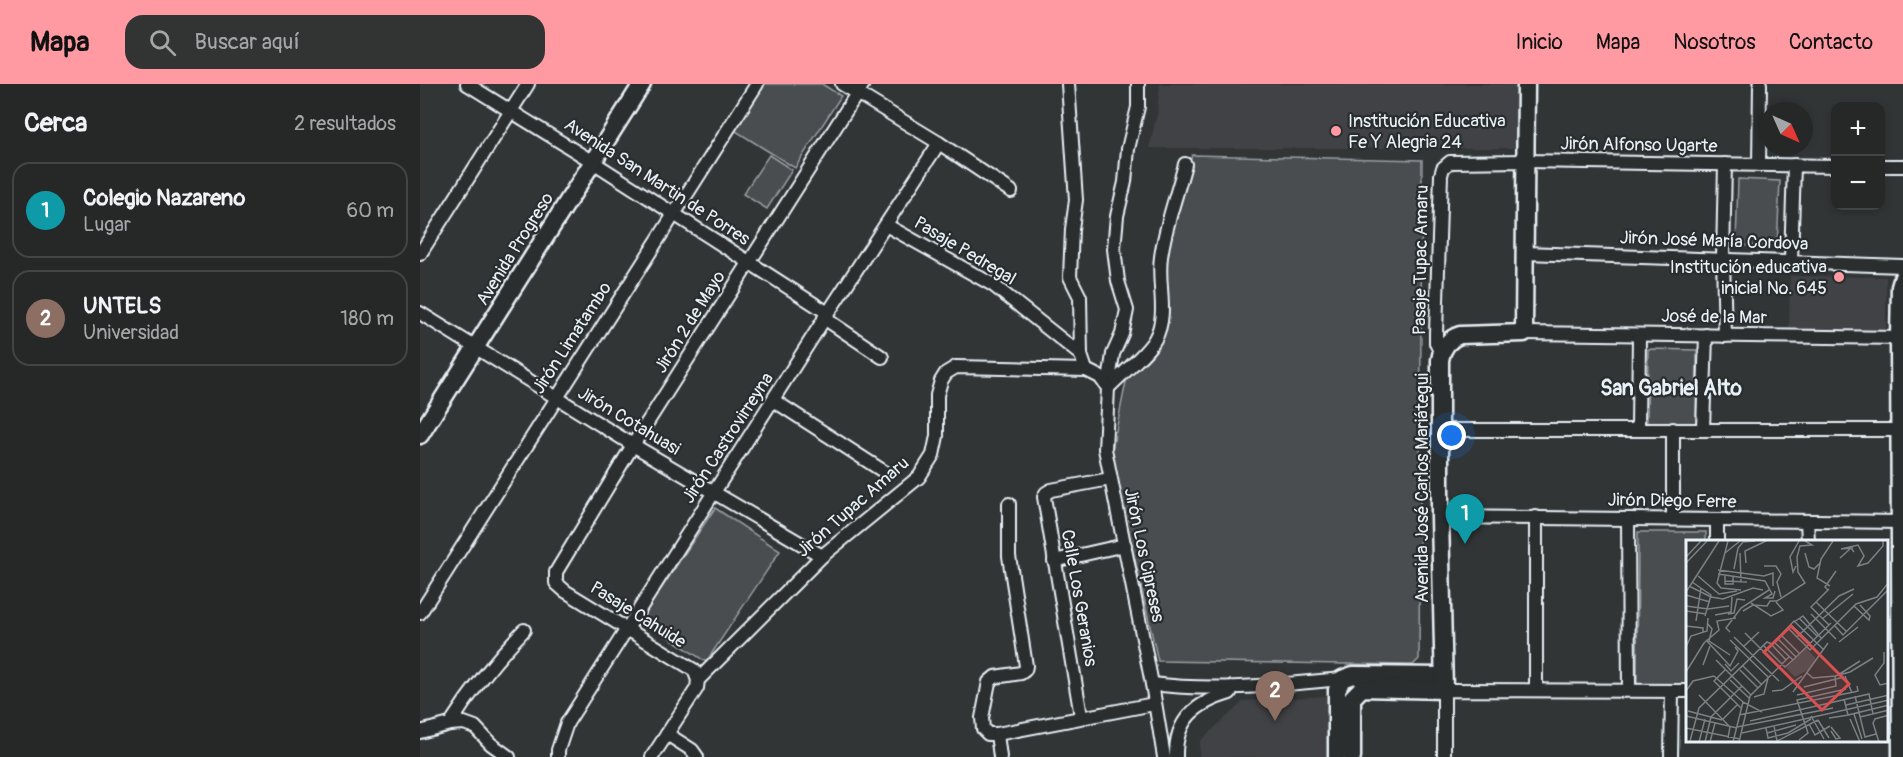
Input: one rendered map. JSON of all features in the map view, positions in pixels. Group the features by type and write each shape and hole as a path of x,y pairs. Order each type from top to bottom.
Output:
{"street":[{"name":"Avenida San Martin de Porres","path":"467,84 749,262 882,357"},
{"path":"420,254 528,84"},
{"name":"Avenida Progreso","path":"420,435 642,84"},
{"name":"Jirón Limatambo","path":"420,613 425,595 556,397 757,84"},
{"path":"842,84 860,89 1011,191"},
{"path":"1068,84 1076,200 1070,277 1080,297 1081,355 1086,370 1100,377 1108,388 1147,350 1161,322 1160,261 1185,164"},
{"name":"Jirón Los Cipreses","path":"1138,84 1138,106 1128,149 1114,249 1118,281 1127,310 1122,334 1113,354 1108,388 1106,449 1164,757"},
{"path":"1524,333 1526,84"},
{"path":"1759,165 1760,84"},
{"name":"Jirón 2 de Mayo","path":"556,583 556,572 633,446 860,89"},
{"name":"Jirón Castrovirreyna","path":"558,757 567,723 939,143"},
{"name":"Jirón Alfonso Ugarte","path":"1443,168 1450,162 1525,161 1831,166"},
{"path":"1725,164 1723,259 1725,336"},
{"path":"1791,261 1794,165"},
{"path":"1885,166 1903,166"},
{"name":"Pasaje Tupac Amaru","path":"1441,353 1437,343 1436,317 1443,168"},
{"name":"Pasaje Pedregal","path":"886,225 993,285 1081,355"},
{"name":"Jirón José María Cordova","path":"1525,253 1903,266"},
{"path":"1901,757 1897,692 1902,522 1900,287 1903,277"},
{"name":"Jirón Cotahuasi","path":"420,313 633,446 822,556"},
{"name":"Avenida José Carlos Mariátegui","path":"1444,683 1440,517 1441,353 1450,340 1460,335 1524,333"},
{"name":"José de la Mar","path":"1524,333 1901,338"},
{"path":"1638,429 1639,335"},
{"path":"1703,429 1706,335"},
{"name":"Jirón Tupac Amaru","path":"652,757 697,688 698,680 822,556 919,477 933,455 937,436 937,395 946,373 956,367 1086,370"},
{"path":"773,400 886,473"},
{"path":"1673,429 1673,519"},
{"path":"1441,430 1900,430"},
{"name":"Calle Los Geranios","path":"1081,716 1044,497 1051,490 1110,479"},
{"path":"1010,504 1009,555 1026,666 1021,673 995,677 988,682 982,729 988,734 997,734 1081,716 1154,704"},
{"name":"Jirón Diego Ferre","path":"1440,517 1902,522"},
{"path":"1536,518 1536,689"},
{"path":"1628,519 1629,690"},
{"path":"1717,520 1717,540"},
{"path":"1807,521 1808,540"},
{"path":"1054,561 1125,545"},
{"name":"Pasaje Cahuide","path":"556,583 565,591 694,670 698,680"},
{"path":"450,724 471,693 524,630"},
{"path":"1152,684 1196,688 1246,688 1342,680 1353,675 1536,689 1686,691"},
{"path":"1337,757 1337,690 1342,680"},
{"path":"1352,757 1352,698 1362,688 1444,683"},
{"path":"1444,683 1444,757"},
{"path":"1176,757 1178,734 1192,712 1218,697 1246,688"},
{"path":"1671,757 1672,691"},
{"path":"420,732 450,724 464,723 476,727 491,744 509,757"},
{"path":"667,734 692,750 697,757"},
{"path":"997,734 1000,757"}],"shaded area":[{"path":"758,84 822,84 841,96 795,168 731,128"},
{"name":"Institución Educativa Fe Y Alegria 24","path":"1160,84 1518,84 1518,148 1149,148 1157,115"},
{"path":"769,155 792,170 767,209 743,194"},
{"path":"1192,155 1422,160 1419,659 1413,665 1158,661 1112,459 1112,450 1128,372 1152,350 1163,263 1176,205"},
{"path":"1738,179 1780,181 1777,247 1736,245"},
{"path":"1790,276 1886,277 1886,329 1789,329"},
{"path":"1648,349 1697,350 1696,424 1647,423"},
{"path":"715,508 780,551 706,662 641,619"},
{"path":"1638,532 1706,532 1706,540 1686,540 1686,685 1637,685"},
{"path":"1328,696 1328,757 1199,757 1200,741 1244,701"}],"place":[{"name":"Institución Educativa Fe Y Alegria 24","path":"1336,131"},
{"name":"Institución educativa inicial No. 645","path":"1839,277"},
{"name":"Colegio Nazareno","path":"1465,544"},
{"name":"UNTELS","path":"1275,721"}],"district":[{"name":"San Gabriel Alto","path":"1671,388"}]}
